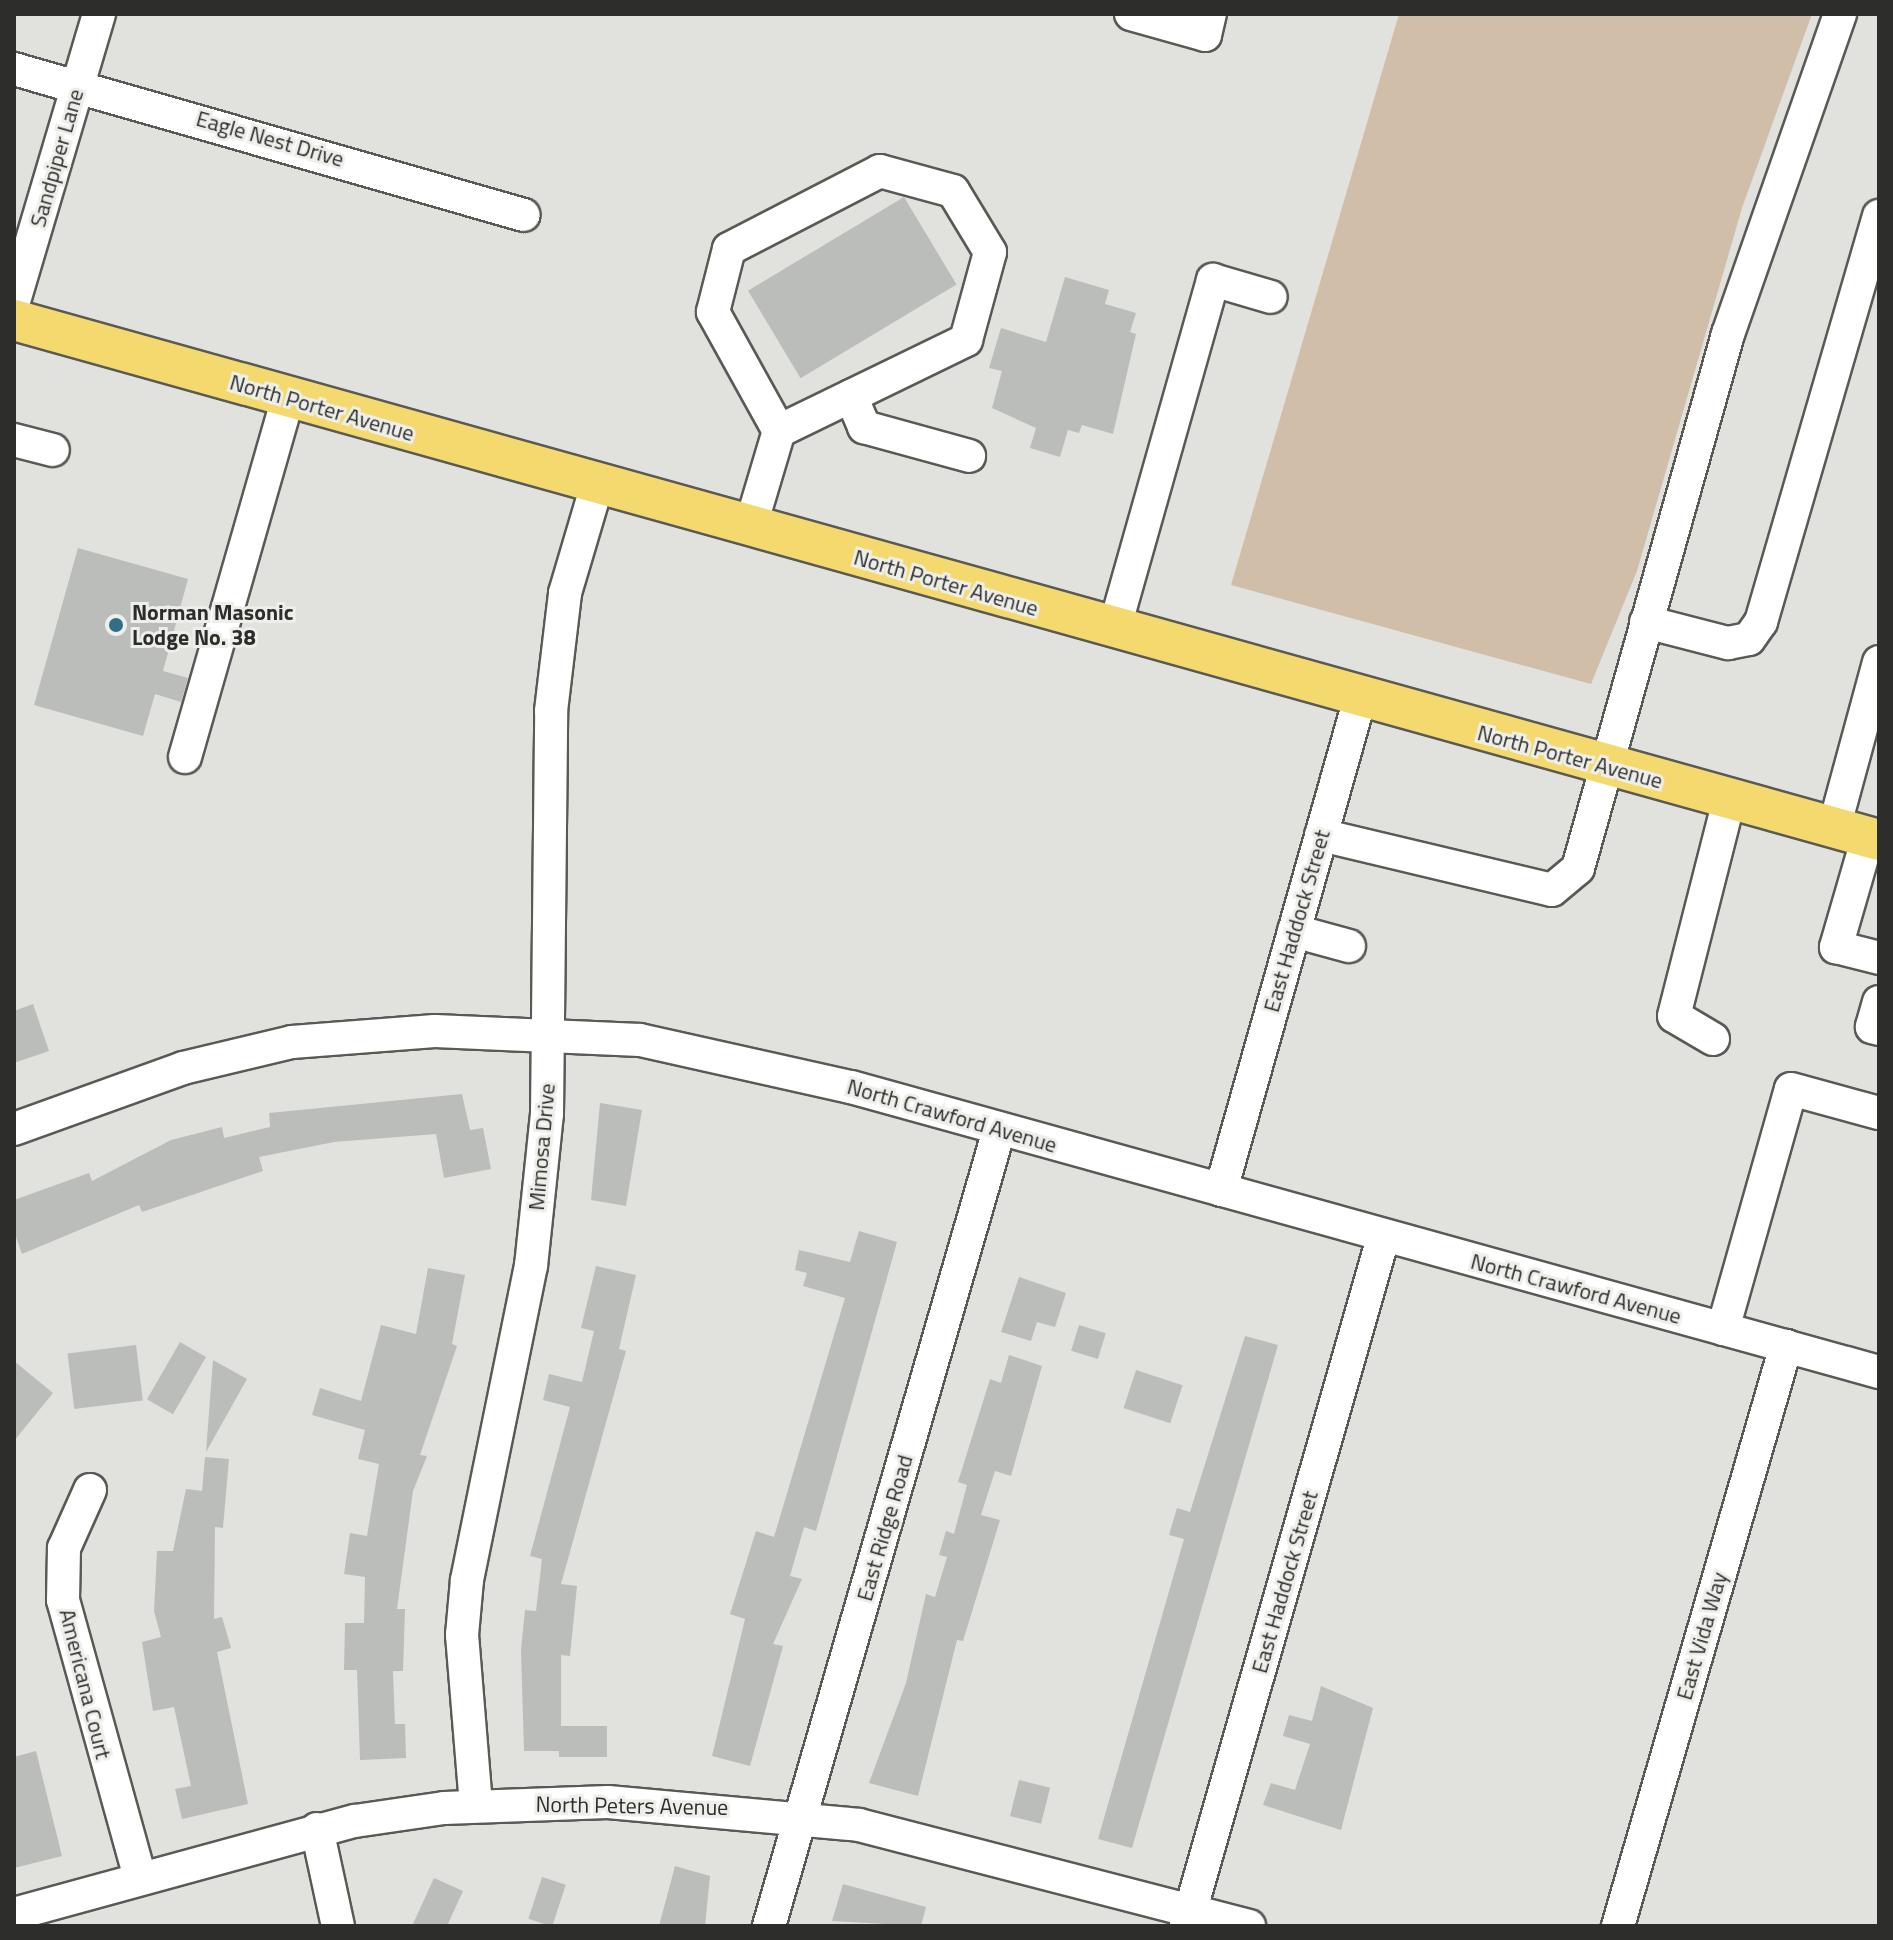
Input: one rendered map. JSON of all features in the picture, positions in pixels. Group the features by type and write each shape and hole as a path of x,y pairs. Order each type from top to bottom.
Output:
{"main road":[{"name":"North Porter Avenue","path":"14,320 1114,630 1860,835"}],"street":[{"name":"Sandpiper Lane","path":"14,301 99,14"},
{"path":"1131,14 1205,35 1210,14"},
{"path":"1321,835 1552,890 1578,868 1603,766 1728,334 1840,14"},
{"name":"Eagle Nest Drive","path":"14,69 524,215"},
{"path":"750,528 779,431 713,312 729,249 880,171 953,191 990,252 966,340 779,431"},
{"path":"1646,622 1728,643 1749,639 1761,622 1879,216"},
{"path":"1114,630 1213,280 1271,297"},
{"path":"851,396 864,427 969,456"},
{"path":"185,757 288,398"},
{"path":"14,440 53,450"},
{"name":"Mimosa Drive","path":"476,1805 462,1635 467,1580 523,1319 549,1033 554,670 565,593 597,485"},
{"path":"1879,662 1860,835 1836,947 1879,958"},
{"name":"East Haddock Street","path":"1221,1190 1360,698"},
{"path":"1713,1039 1674,1016 1729,800"},
{"path":"1294,931 1349,946"},
{"path":"1879,1002 1872,1027 1879,1029"},
{"name":"North Crawford Avenue","path":"14,1129 183,1068 292,1042 435,1031 549,1033 686,1047 1221,1190 1383,1238 1879,1372"},
{"path":"1723,1329 1791,1089 1879,1113"},
{"name":"East Ridge Road","path":"769,1926 803,1817 999,1130"},
{"name":"East Haddock Street","path":"1188,1918 1383,1238"},
{"name":"East Vida Way","path":"1618,1926 1786,1346"},
{"name":"Americana Court","path":"90,1490 64,1548 63,1600 140,1878"},
{"name":"North Peters Avenue","path":"14,1914 317,1829 476,1805 608,1802 803,1817 961,1846 1188,1918 1249,1926"},
{"path":"317,1829 338,1926"}],"shaded area":[{"path":"1399,14 1812,14 1742,208 1637,571 1591,684 1231,585"}],"building":[{"path":"904,197 957,284 801,378 748,291"},
{"path":"1065,277 1109,290 1105,304 1136,313 1130,332 1136,334 1113,434 1082,425 1079,433 1068,430 1060,457 1030,448 1036,428 992,408 1002,371 989,368 1001,328 1046,342"},
{"name":"Norman Masonic Lodge No. 38","path":"78,548 188,579 163,671 188,678 181,702 155,694 143,736 34,705"},
{"path":"33,1004 49,1051 14,1063 14,1011"},
{"path":"462,1094 470,1130 483,1128 491,1169 444,1178 436,1134 334,1142 259,1157 263,1171 142,1212 139,1205 22,1254 14,1231 14,1200 89,1173 92,1181 171,1140 222,1127 224,1138 270,1127 269,1113"},
{"path":"600,1103 642,1110 626,1206 591,1200"},
{"path":"859,1231 897,1242 816,1531 804,1527 790,1576 802,1579 773,1644 783,1646 750,1766 712,1756 745,1619 730,1614 756,1531 774,1537 845,1298 803,1286 807,1273 795,1270 799,1250 850,1262"},
{"path":"596,1266 636,1275 619,1349 626,1351 561,1584 577,1586 570,1656 561,1655 561,1726 607,1726 607,1757 559,1757 559,1751 524,1751 521,1650 525,1610 536,1611 542,1559 530,1556 570,1407 543,1400 549,1374 582,1382 594,1331 581,1328"},
{"path":"428,1268 465,1275 452,1344 457,1346 420,1455 427,1456 413,1491 397,1609 405,1609 403,1671 393,1671 395,1724 405,1724 406,1758 360,1760 357,1670 344,1670 345,1623 364,1623 365,1577 344,1574 350,1533 367,1536 379,1464 358,1459 365,1430 312,1415 320,1388 361,1401 381,1325 416,1334"},
{"path":"1019,1277 1066,1293 1055,1327 1037,1322 1031,1341 1001,1332"},
{"path":"1079,1325 1106,1333 1098,1359 1071,1351"},
{"path":"1245,1336 1278,1345 1132,1848 1098,1839 1184,1539 1169,1535 1177,1508 1190,1512"},
{"path":"180,1342 206,1357 173,1414 147,1399"},
{"path":"136,1345 143,1401 74,1409 68,1353"},
{"path":"1009,1355 1042,1366 1011,1476 995,1471 981,1515 1000,1520 963,1641 957,1640 918,1796 869,1783 906,1683 926,1594 935,1597 947,1557 939,1555 946,1531 954,1534 967,1485 958,1482 990,1379 1001,1383"},
{"path":"213,1360 247,1379 206,1452"},
{"path":"14,1361 53,1393 14,1441"},
{"path":"1136,1370 1183,1385 1170,1423 1124,1408"},
{"path":"205,1457 229,1459 223,1528 215,1527 214,1619 222,1617 231,1648 217,1652 248,1804 182,1819 175,1789 191,1786 174,1707 153,1711 142,1642 161,1637 154,1611 157,1551 173,1551 186,1489 202,1491"},
{"path":"1321,1686 1373,1708 1341,1830 1263,1805 1271,1783 1295,1790 1310,1744 1283,1736 1289,1715 1312,1721"},
{"path":"36,1751 62,1856 14,1868 14,1757"},
{"path":"1019,1780 1050,1788 1041,1824 1010,1816"},
{"path":"675,1866 710,1876 705,1926 659,1926"},
{"path":"542,1877 566,1885 552,1926 528,1919"},
{"path":"434,1878 463,1891 447,1926 412,1926"},
{"path":"843,1884 926,1907 921,1926 832,1921"}],"place":[{"name":"Norman Masonic Lodge No. 38","path":"116,625"}]}
